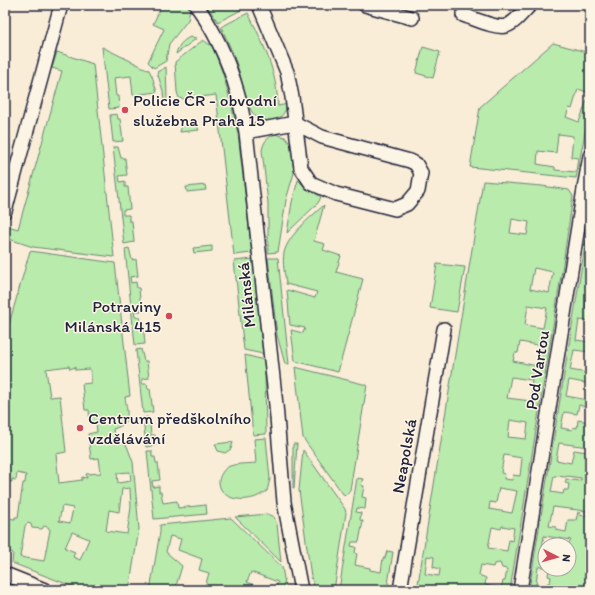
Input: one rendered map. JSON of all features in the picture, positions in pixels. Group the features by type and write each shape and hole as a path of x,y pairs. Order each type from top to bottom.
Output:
{"street":[{"path":"5,211 53,36 60,5"},
{"name":"Milánská","path":"196,5 212,29 221,47 237,91 246,132 276,405 284,502 301,590"},
{"path":"246,132 295,123 322,136 410,161 416,164 421,173 418,191 407,204 395,209 336,194 311,183 301,168 295,123 292,96 287,72 259,5"},
{"path":"365,5 412,18"},
{"path":"463,14 499,26 506,26 513,22 530,5"},
{"name":"Pod Vartou","path":"520,590 587,184 590,156"},
{"name":"Neapolská","path":"400,590 444,329"},
{"path":"5,574 45,590"}],"green space":[{"path":"162,5 188,5 190,8 188,20 169,44 166,61 154,68 148,62 164,29 153,24"},
{"path":"206,5 243,5 245,8 218,22"},
{"path":"248,13 264,46 272,69 278,106 288,104 281,116 271,121 265,121 259,118 249,108 237,65 221,27"},
{"path":"190,37 197,38 176,54 181,44"},
{"path":"203,40 213,47 223,74 231,103 238,134 252,253 234,255 216,95 184,99 179,98 177,92 175,62"},
{"path":"553,43 590,53 590,93 578,89 572,109 569,108 566,117 579,122 587,100 589,101 590,97 590,108 576,178 470,167 480,107","holes":["558,134 573,136 571,157 578,158 576,172 555,170 555,167 537,164 538,151 556,153"]},
{"path":"102,47 149,70 157,92 133,95 131,76 114,78 119,108 109,109"},
{"path":"423,47 440,52 433,78 416,73"},
{"path":"57,52 93,64 114,257 33,247 6,238 8,226 18,229 62,71 52,68"},
{"path":"166,67 167,98 164,101 163,91 157,72"},
{"path":"117,114 118,119 120,119 123,141 113,142 110,115"},
{"path":"189,122 196,124 199,130 180,132 182,125"},
{"path":"275,134 285,137 291,145 294,173 286,200 278,252 268,253 268,203 262,150 266,140"},
{"path":"113,147 118,147 121,158 125,158 127,175 119,176 120,182 125,181 125,187 128,187 130,209 123,210 123,215 129,215 129,221 132,221 134,242 124,244"},
{"path":"298,180 321,197 318,203 287,233 292,202"},
{"path":"483,181 569,190 573,196 563,264 510,590 417,590","holes":["512,219 529,222 527,235 510,233","534,268 553,272 549,293 530,289","528,305 547,308 543,328 525,325","520,342 543,346 543,350 539,350 537,366 513,361 515,353 518,353","511,377 532,380 531,401 507,398","510,420 528,423 526,439 508,437","504,455 522,458 520,476 513,475 512,480 504,479 505,474 501,473","499,488 517,491 512,513 489,509 490,502 496,503","502,526 514,528 512,541 509,540 507,551 488,548 492,527 501,529","427,556 434,557 433,567 440,569 439,576 425,574","500,563 502,568 507,569 505,581 503,581 501,588 485,585 486,578 479,575 481,565 493,567 494,564"]},
{"path":"205,185 206,190 187,192 186,187"},
{"path":"324,205 314,241 325,244 323,250 341,256 336,272 363,279 338,372 295,361 291,330 303,333 305,328 290,325 287,290 315,298 317,292 286,284 283,265 284,253 290,240 295,233"},
{"path":"590,215 590,290 588,290 585,307 590,307 590,321 579,320 576,340 590,342 590,352 574,350 570,370 587,373 590,365 590,384 569,380 566,396 588,400 590,386 590,408 579,405 577,414 564,412 561,428 572,430 573,427 577,428 578,420 589,422 590,417 590,590 572,590 573,588 563,586 562,590 529,590 537,541 536,584 547,586 547,583 550,583 551,577 577,577 577,537 538,537","holes":["559,443 588,447 587,452 574,450 571,463 556,460","554,476 581,478 581,480 566,479 565,483 569,484 568,490 564,490 563,494 551,492","553,507 586,511 586,516 579,515 580,513 578,512 576,520 568,520 566,532 556,530 556,527 549,526"]},
{"path":"212,246 212,251 194,253 193,248"},
{"path":"129,248 132,260 136,259 138,276 130,277 131,283 136,282 137,288 139,288 141,311 134,311 135,317 140,317 141,322 143,322 145,344 135,345 125,249"},
{"path":"30,251 115,263 130,396 125,397 127,412 126,421 119,427 113,429 114,438 121,440 127,446 133,462 139,529 129,590 82,590 12,563 13,553 5,549 5,518 15,519 15,517 18,517 23,483 25,483 26,475 17,473 16,480 12,479 12,482 6,481 5,483 5,338","holes":["69,366 70,369 75,367 75,370 90,369 91,383 82,384 85,410 89,410 90,423 96,423 97,432 88,434 91,459 99,458 101,473 86,474 87,478 82,477 82,480 59,483 56,454 66,452 60,396 50,397 46,369","130,472 131,481 118,483 117,473","130,488 131,507 127,534 106,531 109,510 119,512 122,489","62,506 73,508 70,523 59,521","27,523 31,524 32,528 42,529 44,526 48,527 50,530 44,561 20,557 25,526","72,532 89,539 80,560 73,557 75,552 65,548"]},
{"path":"268,258 278,258 289,364 285,364 277,335"},
{"path":"253,259 263,354 244,350 234,261"},
{"path":"437,264 465,267 457,312 430,308"},
{"path":"141,349 144,361 147,361 149,378 142,379 142,384 147,384 148,389 150,389 153,412 143,413 136,350"},
{"path":"245,355 264,360 266,434 253,435"},
{"path":"295,367 367,385 350,490 346,495 343,494 303,438"},
{"path":"148,417 151,435 155,435 156,445 146,447 143,418"},
{"path":"266,438 270,479 267,491 251,499 233,498 223,493 219,482 222,473 229,466 256,463 254,439"},
{"path":"233,442 231,449 225,453 218,451 215,444"},
{"path":"293,444 297,444 294,488 293,488"},
{"path":"303,450 345,509 346,513 334,590 316,590 311,577 299,490"},
{"path":"147,451 152,451 152,457 155,457 156,463 158,463 160,480 152,481 153,487 159,486 159,492 161,492 163,503 177,501 178,508 206,505 207,514 154,519"},
{"path":"357,478 363,479 361,485 364,486 362,497 366,498 365,509 357,508 356,512 361,513 360,520 363,521 359,542 352,542 351,546 356,547 355,553 357,554 355,565 381,572 383,558 385,558 387,551 393,552 387,590 339,590"},
{"path":"267,514 274,517 277,524 281,562 235,517"},
{"path":"231,518 282,567 286,590 275,590 278,582 251,572 247,582 268,590 204,590 209,573 199,570 202,559 178,550 181,539 170,536 166,552 182,566 176,586 189,590 150,590 160,525"}],"place":[{"name":"Policie ČR - obvodní služebna Praha 15","path":"125,110"},
{"name":"Potraviny Milánská 415","path":"169,316"},
{"name":"Centrum předškolního vzdělávání","path":"80,428"}]}
